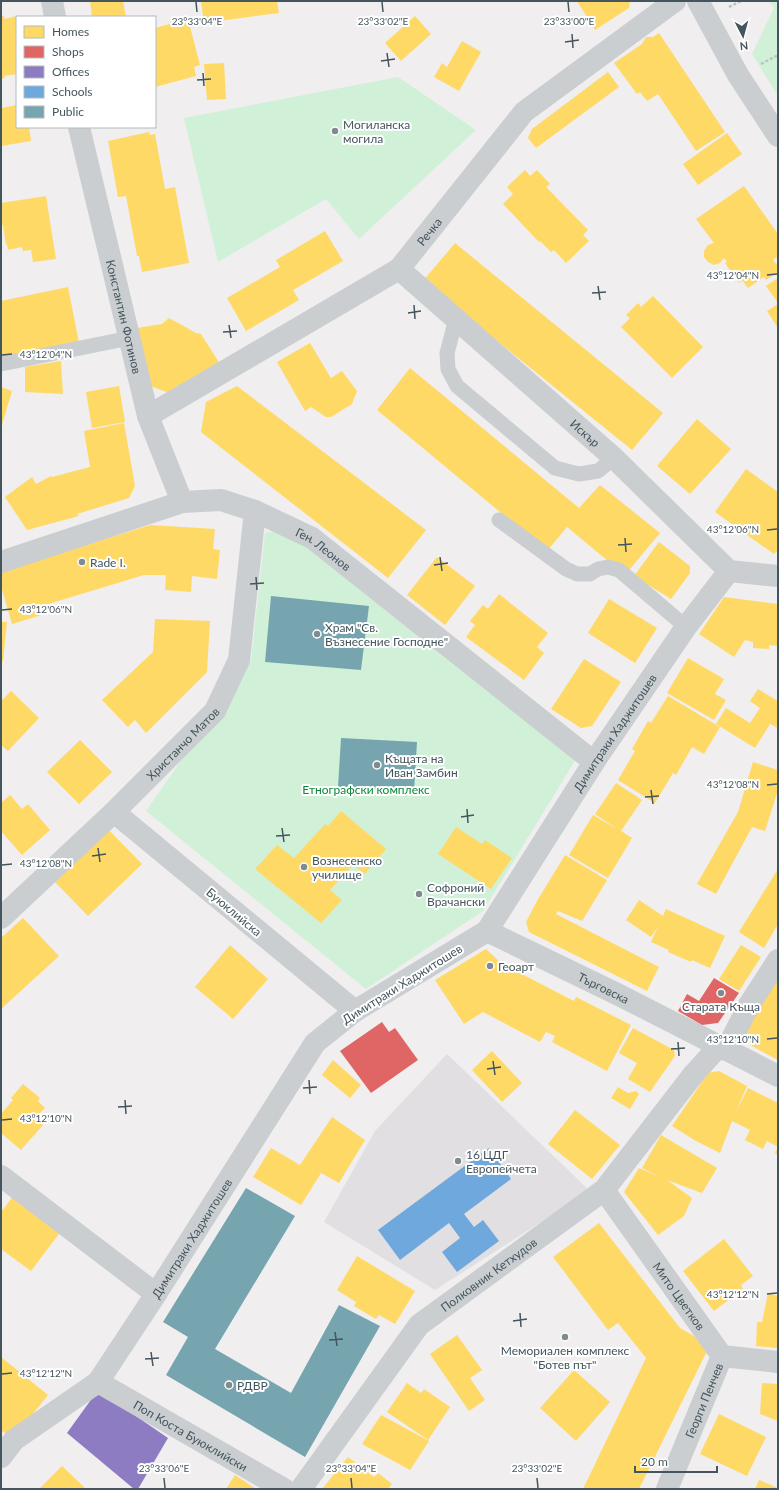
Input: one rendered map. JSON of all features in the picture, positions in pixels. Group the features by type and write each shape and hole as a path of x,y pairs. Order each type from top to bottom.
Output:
{"street":[{"path":"52,1 55,16"},
{"name":"Речка","path":"148,416 399,269 524,112 675,1"},
{"path":"698,1 738,75 778,136"},
{"name":"Константин Фотинов","path":"80,128 148,416 182,502"},
{"name":"Искър","path":"399,269 614,458 729,571"},
{"name":"Ген. Леонов","path":"1,562 182,502 221,500 255,511 312,538 594,762"},
{"name":"Христанчо Матов","path":"1,918 114,812 216,711 239,660 255,511"},
{"path":"729,571 778,576"},
{"name":"Димитраки Хаджитошев","path":"5,1443 98,1382 156,1294 315,1043 355,1011 487,931 594,762 686,627 729,571"},
{"name":"Буюклийска","path":"114,812 355,1011"},
{"name":"Търговска","path":"487,931 615,993 778,1076"},
{"path":"722,1048 778,960"},
{"name":"Полковник Кетхудов","path":"301,1489 419,1325 604,1190 693,1075 722,1048"},
{"path":"1,1176 156,1294"},
{"name":"Мито Цветков","path":"604,1190 722,1356"},
{"path":"722,1356 778,1362"},
{"name":"Георги Пенчев","path":"667,1489 722,1356"},
{"name":"Поп Коста Буюклийски","path":"98,1382 284,1489"}],"lane":[{"path":"456,319 447,353 448,369 457,386 555,468 579,474 598,471 614,458"},
{"path":"1,364 130,338"},
{"path":"499,520 566,569 577,574 590,574 598,569 608,567 619,570 686,627"}],"shaded area":[{"name":"16 ЦДГ Европейчета","path":"447,1054 590,1191 435,1290 324,1222 375,1131"}],"green space":[{"path":"769,1 778,1 778,96 752,54 774,8"},
{"path":"398,77 476,130 359,239 326,199 218,262 184,118"},
{"name":"Етнографски комплекс","path":"292,529 576,759 483,911 366,989 146,811 251,660 265,533"}],"building: Homes":[{"path":"90,1 123,1 126,16 92,16"},
{"path":"201,1 277,1 279,13 204,23"},
{"path":"577,1 630,1 629,8 595,30"},
{"path":"1,16 4,16 4,19 16,16 16,74 4,76 5,78 1,79"},
{"path":"415,16 431,34 401,61 385,43"},
{"path":"188,19 200,65 194,67 196,76 156,87 156,28"},
{"path":"659,33 725,132 696,151 658,94 647,101 640,92 637,94 614,63 642,44 646,37 653,37"},
{"path":"462,41 481,52 459,91 434,77 442,63 447,67"},
{"path":"224,63 226,99 207,100 204,64"},
{"path":"608,72 619,87 536,148 528,138 532,129"},
{"path":"16,105 16,128 29,128 31,141 1,146 1,108"},
{"path":"149,132 150,135 155,134 165,189 175,187 189,263 142,272 139,256 137,256 126,196 118,197 108,141"},
{"path":"727,133 742,154 698,185 683,164"},
{"path":"525,170 530,176 537,170 550,184 546,187 588,230 583,235 589,241 566,263 554,250 551,252 540,241 539,242 503,204 513,194 507,187"},
{"path":"744,186 778,234 778,256 773,260 778,266 778,272 766,280 764,277 748,288 742,280 739,283 725,263 727,262 724,258 720,263 714,265 708,262 704,257 704,251 708,245 714,243 696,219"},
{"path":"46,196 56,259 33,262 31,250 23,251 22,247 8,250 3,225 1,225 1,203"},
{"path":"325,231 343,261 293,290 299,300 246,331 227,298 280,267 276,260"},
{"path":"455,243 663,413 632,450 423,281"},
{"path":"778,278 778,303 766,286"},
{"path":"68,287 79,343 1,359 1,301"},
{"path":"653,296 703,347 672,378 621,327 630,318 626,315 638,303 641,307"},
{"path":"778,304 778,328 767,311"},
{"path":"169,318 196,333 201,334 220,364 179,389 177,386 169,393 148,385 137,328 162,324"},
{"path":"310,343 331,378 342,371 357,391 352,404 331,417 326,417 311,407 305,411 277,362"},
{"path":"61,361 63,394 25,392 25,367"},
{"path":"410,368 579,508 600,485 660,533 625,575 567,527 547,551 377,410"},
{"path":"119,386 125,422 92,428 86,392"},
{"path":"237,386 426,530 388,578 201,432 206,402"},
{"path":"1,387 12,391 1,428"},
{"path":"697,419 731,449 690,494 657,466"},
{"path":"124,423 135,486 129,498 77,514 79,516 27,530 5,497 32,477 36,484 51,476 90,467 84,431"},
{"path":"746,469 778,492 778,551 774,554 715,512"},
{"path":"150,525 215,529 213,549 220,550 217,579 192,576 191,592 165,590 166,575 144,575 45,605 48,613 12,624 1,586 1,572"},
{"path":"659,542 690,566 690,573 671,599 634,576"},
{"path":"437,557 475,586 445,625 407,595"},
{"path":"499,594 548,633 537,647 544,653 524,680 466,637 475,625 470,621 483,605 488,609"},
{"path":"724,597 778,604 778,646 769,645 769,649 753,648 753,642 745,640 734,657 699,634"},
{"path":"609,599 657,628 635,663 588,633"},
{"path":"155,619 210,621 207,672 146,733 135,720 128,727 102,700 153,652"},
{"path":"1,622 7,622 3,661 1,661"},
{"path":"688,658 724,679 715,694 726,700 714,720 667,693"},
{"path":"584,659 621,682 592,726 581,728 551,709"},
{"path":"758,689 778,701 778,728 770,724 755,748 716,724 726,708 750,723 760,708 750,701"},
{"path":"11,691 39,718 8,751 1,745 1,701"},
{"path":"668,696 720,727 704,754 692,747 676,775 673,773 655,803 618,780 635,751 632,749 648,721 651,723"},
{"path":"80,740 112,772 79,804 47,772"},
{"path":"753,762 778,770 778,790 765,831 752,827 716,894 697,884 738,812"},
{"path":"616,783 642,800 621,831 632,838 608,878 569,855 593,815 617,829 595,814"},
{"path":"10,795 22,809 28,804 50,830 22,855 1,831 1,803"},
{"name":"Вознесенско училище","path":"341,811 386,849 365,874 353,865 330,890 342,900 321,923 255,869 277,845 294,858 325,824 328,826"},
{"path":"105,826 142,864 88,916 51,878"},
{"path":"456,827 482,844 485,840 512,858 491,889 438,854"},
{"path":"565,855 607,880 582,921 558,911 556,914 659,967 647,991 529,932 526,922"},
{"path":"778,869 778,924 764,948 739,932"},
{"path":"639,900 663,916 666,909 725,936 710,968 668,952 669,950 651,942 658,926 651,937 626,920"},
{"path":"23,918 59,956 1,1009 1,938"},
{"path":"230,945 268,979 233,1019 195,987"},
{"path":"741,945 761,957 739,991 719,979"},
{"path":"486,949 502,964 574,1001 576,997 631,1025 607,1071 552,1042 555,1036 546,1032 540,1042 483,1012 464,1024 435,980"},
{"path":"778,969 778,1060 752,1046 745,1031"},
{"path":"633,1028 674,1050 675,1056 650,1092 628,1079 637,1063 619,1053"},
{"path":"492,1051 522,1083 502,1102 472,1070"},
{"path":"333,1060 361,1085 350,1098 322,1075"},
{"path":"719,1071 747,1086 735,1114 748,1088 778,1103 778,1147 767,1141 763,1149 745,1140 750,1130 732,1121 720,1153 696,1141 672,1126 708,1073"},
{"path":"23,1084 40,1098 38,1101 45,1108 35,1118 43,1125 21,1150 1,1133 1,1114 13,1100 11,1098"},
{"path":"618,1087 628,1093 636,1091 639,1094 630,1109 611,1098"},
{"path":"575,1110 620,1145 592,1179 548,1144"},
{"path":"332,1117 365,1140 339,1183 321,1173 301,1205 253,1177 271,1148 300,1165"},
{"path":"661,1135 717,1168 702,1193 667,1180 692,1198 684,1216 658,1235 624,1192 639,1168 659,1177 642,1168"},
{"path":"778,1147 778,1155 775,1153"},
{"path":"17,1191 64,1227 31,1271 1,1249 1,1212"},
{"path":"599,1223 680,1328 710,1345 639,1489 583,1489 646,1358 618,1323 608,1330 553,1257"},
{"path":"724,1239 753,1276 741,1285 743,1289 714,1311 683,1271"},
{"path":"357,1256 415,1291 395,1324 379,1315 376,1319 354,1306 356,1302 337,1290"},
{"path":"768,1293 778,1296 777,1348 756,1346 757,1322 762,1322"},
{"path":"457,1335 482,1370 470,1378 485,1400 469,1411 430,1354"},
{"path":"1,1357 48,1395 13,1439 1,1430"},
{"path":"574,1370 610,1402 576,1441 540,1408"},
{"path":"407,1383 421,1393 424,1389 450,1407 428,1440 387,1412"},
{"path":"762,1383 778,1384 778,1421 760,1414"},
{"path":"719,1414 766,1437 747,1476 700,1454"},
{"path":"381,1415 429,1441 410,1470 362,1444"},
{"path":"348,1457 374,1477 378,1473 392,1484 388,1489 322,1489"},
{"path":"62,1466 86,1489 39,1489"},
{"path":"235,1475 256,1489 226,1489"},
{"path":"759,1480 778,1488 778,1489 755,1489"}],"building: Shops":[{"path":"714,978 739,993 718,1023 702,1025 678,1011 687,994 699,1001"},
{"path":"382,1022 389,1032 395,1028 418,1060 371,1093 340,1051"}],"building: Offices":[{"path":"98,1390 168,1438 138,1489 134,1489 67,1433"}],"building: Schools":[{"path":"489,1148 511,1179 464,1214 474,1227 483,1220 499,1241 457,1272 442,1252 460,1238 449,1223 400,1260 378,1230"}],"building: Public":[{"name":"Храм \"Св. Възнесение Господне\"","path":"271,596 369,606 361,670 265,662"},
{"name":"Къщата на Иван Замбин","path":"341,738 417,742 414,792 338,787"},
{"path":"246,1188 295,1216 215,1349 291,1393 339,1305 380,1326 305,1457 166,1375 188,1337 163,1322"}],"place":[{"name":"Могиланска могила","path":"335,131"},
{"name":"Rade I.","path":"82,562"},
{"name":"Храм \"Св. Възнесение Господне\"","path":"317,634"},
{"name":"Къщата на Иван Замбин","path":"377,765"},
{"name":"Вознесенско училище","path":"304,867"},
{"name":"Софроний Врачански","path":"419,894"},
{"name":"Геоарт","path":"490,966"},
{"name":"Старата Къща","path":"721,993"},
{"name":"16 ЦДГ Европейчета","path":"458,1161"},
{"name":"Мемориален комплекс \"Ботев път\"","path":"565,1337"},
{"name":"РДВР","path":"229,1385"}]}
